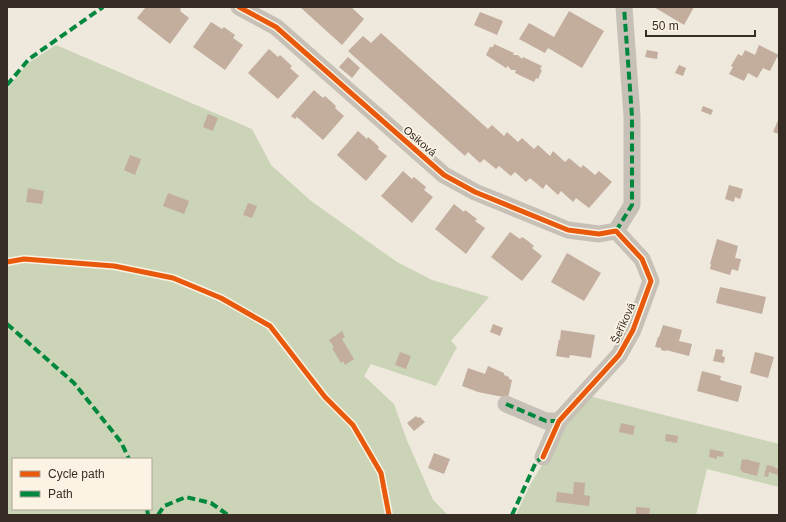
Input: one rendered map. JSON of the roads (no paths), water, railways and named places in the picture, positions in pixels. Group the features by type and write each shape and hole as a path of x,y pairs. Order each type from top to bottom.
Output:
{"street":[{"name":"Osiková","path":"239,7 276,27 444,175 476,192 568,230 599,234 616,231"},
{"path":"616,231 632,205 632,116 624,7"},
{"name":"Šeříková","path":"543,457 559,421 619,355 634,330 650,281 642,259 616,231"},
{"path":"506,404 546,421 559,421"}]}
